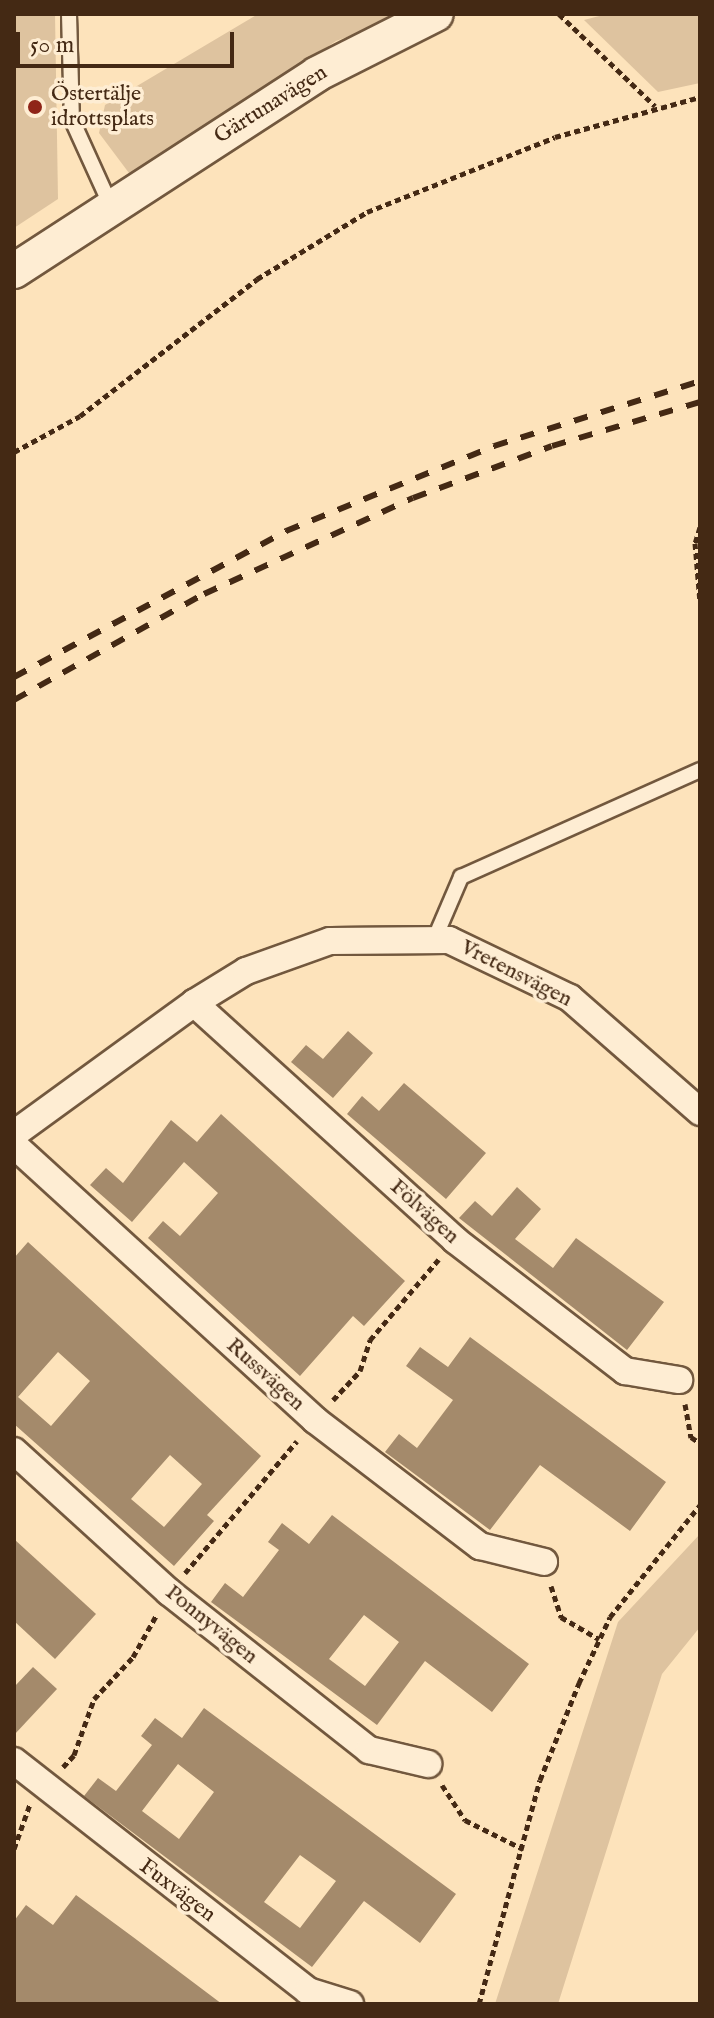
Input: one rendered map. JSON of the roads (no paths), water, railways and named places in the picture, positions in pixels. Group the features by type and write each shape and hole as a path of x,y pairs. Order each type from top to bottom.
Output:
{"street":[{"name":"Gärtunavägen","path":"14,271 317,74 436,14"},
{"name":"Vretensvägen","path":"14,1134 194,1003 246,971 330,941 449,940 570,998 700,1112"},
{"name":"Fölvägen","path":"194,1003 455,1240 625,1371 679,1380"},
{"name":"Russvägen","path":"14,1145 315,1420 480,1546 544,1562"},
{"name":"Ponnyvägen","path":"14,1451 169,1592 369,1750 428,1764"},
{"name":"Fuxvägen","path":"14,1761 44,1789 308,1991 350,2004"}],"lane":[{"path":"69,14 72,120 111,206"},
{"path":"434,940 461,877 700,770"}],"railway":[{"path":"14,677 286,531 494,446 700,381"},
{"path":"14,700 204,594 413,498 552,446 700,402"}],"place":[{"name":"Östertälje idrottsplats","path":"35,107"}]}
